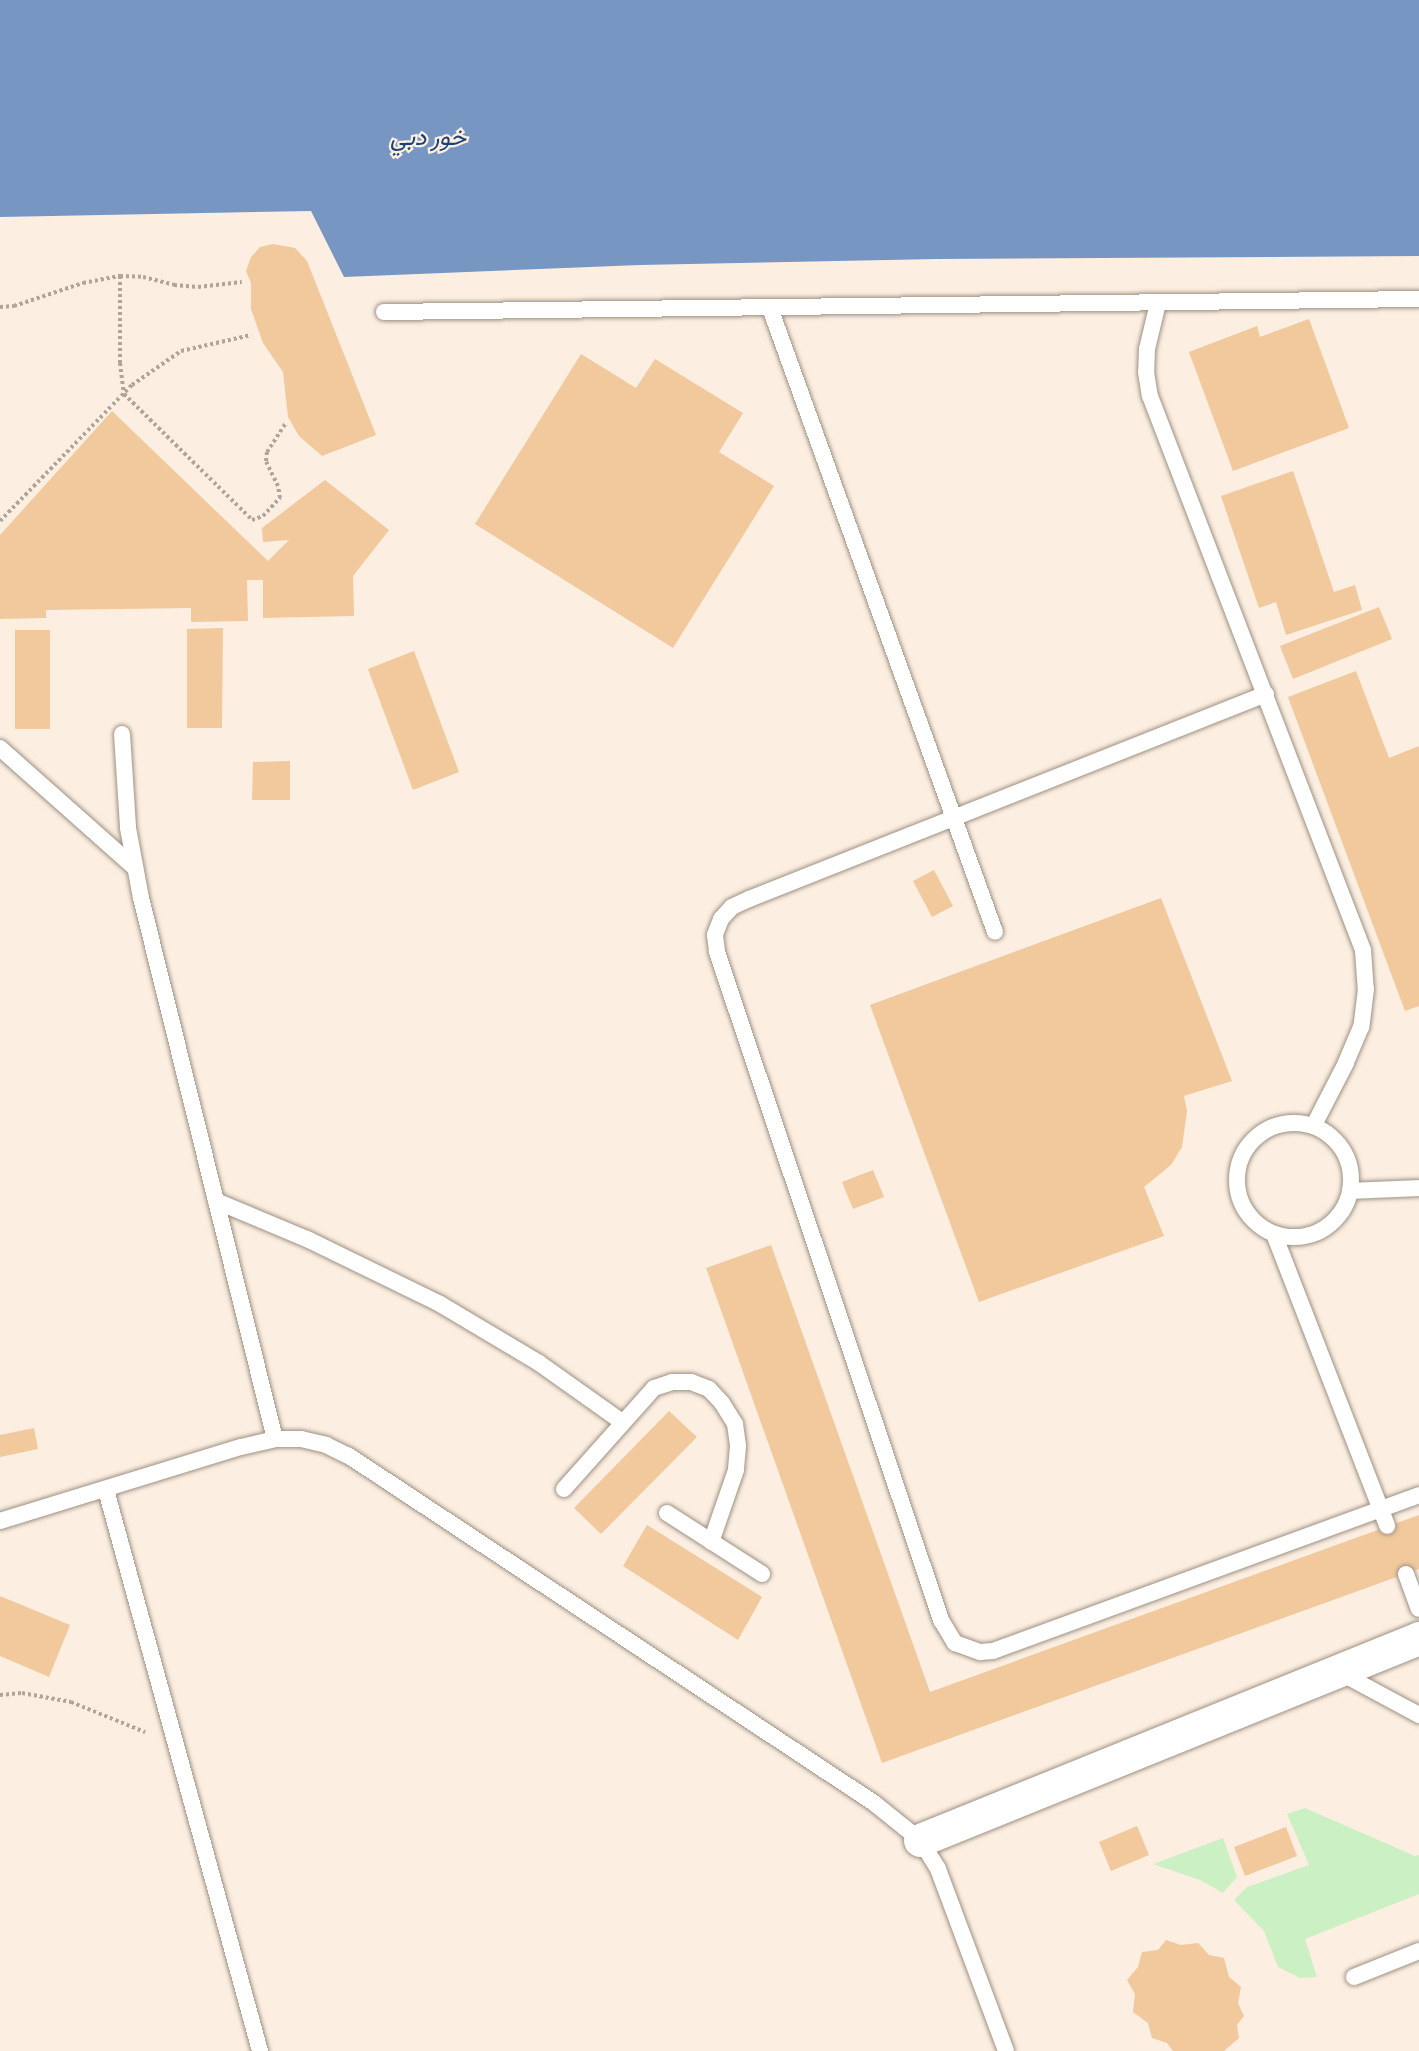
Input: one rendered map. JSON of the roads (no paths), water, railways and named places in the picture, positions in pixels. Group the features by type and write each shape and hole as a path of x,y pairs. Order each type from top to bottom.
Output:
{"street":[{"path":"920,1840 1419,1638"}],"lane":[{"path":"384,312 1419,299"},
{"path":"1158,303 1147,349 1146,372 1150,396 1363,950 1366,988 1361,1027 1346,1063 1314,1125"},
{"path":"770,308 995,932"},
{"path":"1266,694 749,899 732,907 721,919 715,935 721,963 946,1632 955,1643 980,1652 993,1651 1419,1496"},
{"path":"122,734 125,798 135,868 275,1439"},
{"path":"0,748 135,868"},
{"path":"1298,1122 1314,1125 1328,1133 1344,1152 1352,1175 1350,1191 1345,1207 1335,1220 1322,1230 1307,1236 1274,1234 1260,1226 1248,1215 1240,1201 1236,1184 1238,1168 1243,1152 1253,1139 1266,1130 1281,1124 1298,1122"},
{"path":"1350,1191 1419,1188"},
{"path":"216,1201 329,1249 440,1304 501,1338 622,1422"},
{"path":"1274,1234 1387,1527"},
{"path":"564,1489 654,1388 672,1382 691,1382 709,1389 722,1403 735,1424 738,1446 736,1470 711,1542"},
{"path":"0,1521 241,1447 275,1439 301,1439 326,1445 349,1456 874,1803 920,1840 938,1869 1006,2051"},
{"path":"106,1490 260,2051"},
{"path":"667,1513 762,1574"},
{"path":"1406,1574 1419,1609"},
{"path":"1339,1672 1419,1715"},
{"path":"1354,1977 1419,1951"}],"water":[{"name":"خور دبي","path":"0,0 1419,0 1419,256 937,259 640,265 344,277 311,211 0,217"}]}
